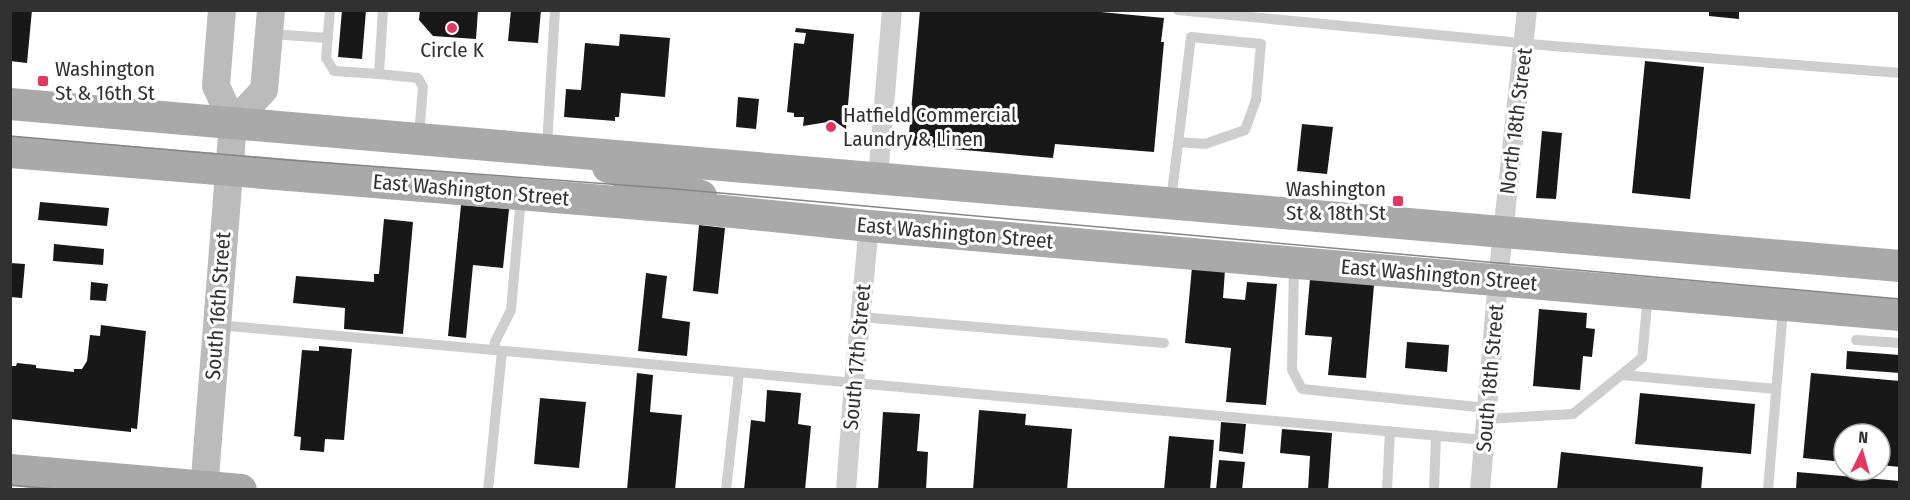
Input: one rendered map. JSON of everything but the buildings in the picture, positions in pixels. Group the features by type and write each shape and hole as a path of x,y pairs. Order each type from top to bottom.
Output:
{"main road":[{"path":"222,10 216,86 233,123"},
{"path":"233,123 264,90 270,22"},
{"path":"10,104 1899,267"},
{"name":"South 16th Street","path":"204,488 233,123"},
{"path":"552,150 771,217"},
{"name":"East Washington Street","path":"10,152 522,194 1899,315"},
{"path":"1821,259 1899,281"},
{"path":"10,470 204,488 241,489"}],"street":[{"path":"878,178 892,10"},
{"name":"North 18th Street","path":"1503,232 1527,10"},
{"name":"South 17th Street","path":"846,489 869,226"},
{"name":"South 18th Street","path":"1480,489 1503,232"}],"lane":[{"path":"330,10 326,58 334,71 418,78 423,87 419,139"},
{"path":"379,74 383,10"},
{"path":"552,150 550,121 555,10"},
{"path":"1178,10 1525,43 1899,73"},
{"path":"270,22 328,39"},
{"path":"1171,203 1191,37 1261,44 1256,100 1245,130 1205,144 1179,142"},
{"path":"488,489 498,351 495,342 511,310 522,194"},
{"path":"1294,263 1292,370 1302,389 1487,414 1573,414 1642,358 1648,293"},
{"path":"1768,489 1783,306"},
{"path":"861,317 1164,343"},
{"path":"216,325 1484,440"},
{"path":"1856,340 1899,343"},
{"path":"726,489 740,373"},
{"path":"1622,375 1776,389"},
{"path":"1387,489 1390,431"},
{"path":"1434,489 1436,435"}],"tram line":[{"path":"10,136 288,160 676,189 1900,299"},
{"path":"10,485 65,490"}],"place":[{"name":"Circle K","path":"452,28"},
{"name":"Washington St & 16th St","path":"43,81"},
{"name":"Hatfield Commercial Laundry & Linen","path":"831,127"},
{"name":"Washington St & 18th St","path":"1398,201"}]}
